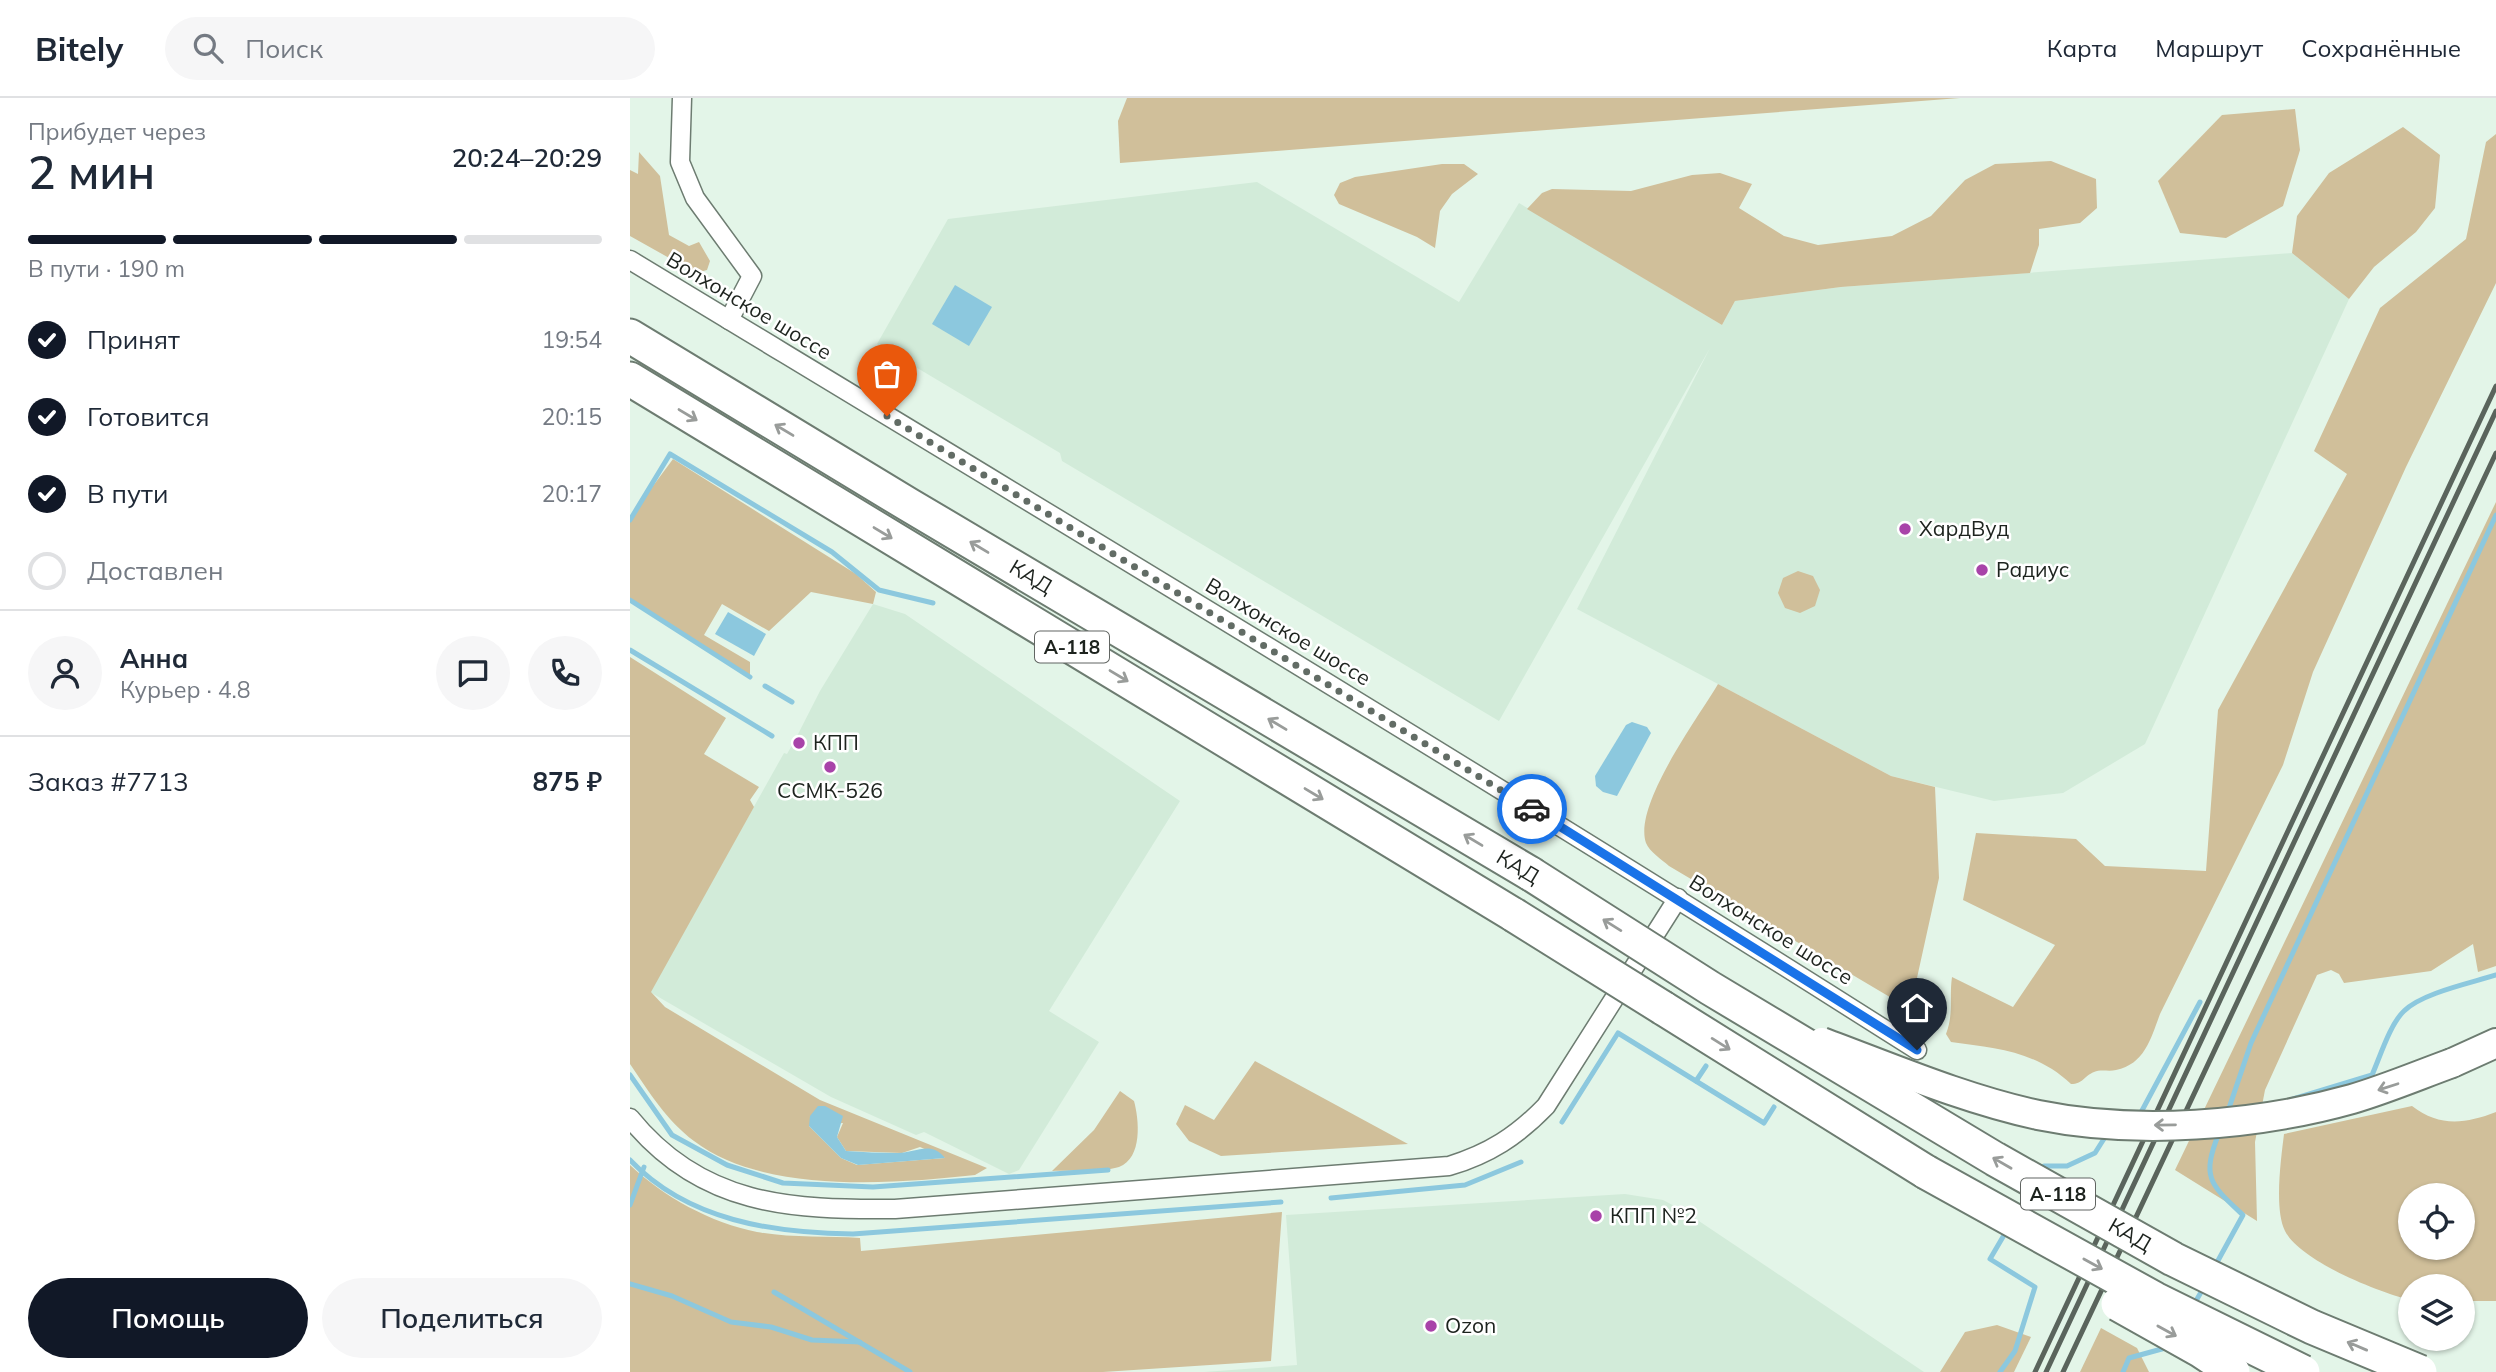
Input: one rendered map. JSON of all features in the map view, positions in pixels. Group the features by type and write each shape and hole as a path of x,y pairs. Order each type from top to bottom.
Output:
{"highway":[{"name":"КАД","path":"630,336 1531,874 1710,988 1995,1159 2173,1259 2312,1327 2420,1372"},
{"name":"КАД","path":"630,379 1514,915 1926,1172 2155,1299 2304,1372"},
{"path":"1926,1172 2066,1275 2200,1350 2233,1372"}],"main road":[{"path":"1710,988 1822,1042 1987,1101 2039,1115 2096,1122 2165,1126 2289,1111 2351,1099 2452,1063 2496,1043"}],"street":[{"path":"682,98 680,162 695,198 752,275 729,320"},
{"name":"Волхонское шоссе","path":"630,260 1678,898 1917,1050"},
{"path":"630,1118 662,1152 713,1185 766,1203 826,1210 895,1209 1449,1166 1476,1158 1502,1145 1546,1106 1678,898"}],"shaded area":[{"path":"1127,98 1960,98 1120,163 1118,121"},
{"path":"2295,109 2300,150 2283,206 2226,238 2180,233 2158,181 2222,115"},
{"path":"2403,127 2440,155 2435,208 2416,232 2374,267 2349,299 2292,253 2297,216 2329,173"},
{"path":"2496,134 2496,283 2406,467 2313,672 2283,765 2160,1014 2146,1049 2126,1067 2113,1071 2097,1071 2078,1083 2071,1084 2044,1064 2030,1058 2000,1049 1951,1042 1946,1034 1951,1012 1952,977 2013,1007 2055,945 1963,900 1976,833 2076,839 2105,866 2206,871 2218,710 2347,474 2314,451 2380,308 2466,239 2486,142"},
{"path":"639,152 660,176 669,235 689,246 699,242 710,261 707,270 696,273 630,236 630,170 638,174"},
{"path":"2051,161 2096,179 2097,208 2080,223 2039,229 2039,245 2030,273 1841,287 1735,301 1722,325 1527,209 1542,193 1552,189 1631,191 1692,175 1720,173 1752,184 1739,208 1784,236 1818,245 1892,236 1931,216 1965,180 1995,164"},
{"path":"1442,164 1464,164 1478,174 1452,194 1440,211 1435,248 1417,237 1339,204 1334,195 1340,183 1355,177"},
{"path":"1257,182 1459,302 1519,203 1722,325 1735,301 1841,287 2292,253 2349,299 2145,744 2063,793 1994,801 1891,776 1577,609 1710,348 1499,721 1062,461 1060,453 877,344 948,219"},
{"path":"673,459 856,574 876,592 873,604 811,592 769,631 722,604 704,635 750,662 750,675 630,601 630,517"},
{"path":"2496,502 2496,966 2478,972 2473,944 2431,971 2344,983 2339,974 2331,970 2317,975 2265,1090 2255,1142 2257,1221 2175,1170"},
{"path":"1798,571 1813,576 1820,590 1815,606 1800,613 1785,608 1778,593 1783,578"},
{"path":"873,604 905,614 1180,801 1049,1011 1099,1042 1019,1170 1009,1174 924,1132 916,1135 831,1097 650,992 784,753 787,754 820,691"},
{"path":"630,657 726,718 704,754 759,787 750,800 754,807 651,992 665,1007 820,1100 987,1168 975,1175 868,1182 792,1177 755,1170 723,1158 684,1133 659,1106 630,1064","holes":["843,1123 837,1137 846,1151 902,1153 920,1147 945,1158 857,1165 841,1158 809,1126"]},
{"path":"1718,684 1891,776 1935,787 1939,878 1913,996 1905,1006 1669,866 1646,843 1645,827 1649,807 1658,785"},
{"path":"1255,1061 1408,1144 1221,1156 1189,1141 1176,1124 1185,1105 1214,1120"},
{"path":"1120,1091 1134,1101 1137,1118 1136,1147 1127,1162 1105,1170 1052,1171 1094,1130"},
{"path":"2412,1106 2432,1117 2453,1121 2474,1119 2496,1112 2496,1301 2475,1301 2475,1274 2398,1274 2398,1296 2341,1274 2306,1253 2285,1231 2280,1210 2279,1184 2284,1134"},
{"path":"630,1165 673,1198 723,1222 770,1234 860,1238 861,1251 1282,1212 1271,1361 1103,1372 630,1372"},
{"path":"1625,1194 1663,1200 1684,1211 1924,1372 1204,1372 1297,1365 1286,1215"},
{"path":"1997,1325 2031,1337 2014,1372 1940,1372 1965,1332"},
{"path":"2101,1328 2137,1348 2149,1372 2080,1372"}],"water":[{"path":"955,285 992,307 969,346 932,324"},
{"path":"728,612 766,634 754,656 715,634"},
{"path":"1632,722 1647,727 1651,733 1617,796 1603,792 1596,786 1595,776 1626,725"},
{"path":"818,1106 825,1106 843,1116 837,1137 846,1151 898,1153 928,1149 945,1158 858,1165 841,1158 809,1126 810,1116"}],"waterway":[{"path":"630,520 670,454 832,552 879,590 933,603"},
{"path":"2227,1114 2251,1043 2496,515"},
{"path":"630,600 750,677"},
{"path":"630,650 772,736"},
{"path":"765,686 792,702"},
{"path":"2293,1099 2372,1075 2390,1032 2404,1011 2434,994 2496,975"},
{"path":"2138,1118 2200,1002"},
{"path":"1562,1122 1618,1033 1764,1123 1774,1107"},
{"path":"1696,1081 1706,1066"},
{"path":"630,1075 672,1135 727,1165 783,1183 873,1187 1108,1170"},
{"path":"2215,1266 2243,1215 2216,1187 2212,1179 2211,1160 2219,1133"},
{"path":"2040,1173 2044,1166 2067,1166 2095,1153 2107,1134"},
{"path":"630,1160 653,1181 705,1210 733,1220 763,1226 823,1233 853,1234 1281,1202"},
{"path":"1331,1198 1465,1185 1521,1162"},
{"path":"630,1205 644,1167"},
{"path":"2019,1209 2030,1191"},
{"path":"2000,1372 2015,1351 2035,1287 1990,1259 2007,1230"},
{"path":"630,1284 672,1296 731,1322 771,1327 812,1340 860,1342"},
{"path":"2193,1306 2204,1287"},
{"path":"774,1292 910,1372"},
{"path":"2123,1372 2129,1358 2169,1347"}],"railway":[{"path":"2035,1372 2496,386"},
{"path":"2046,1372 2496,411"},
{"path":"2063,1372 2496,453"}],"way so far":[{"path":"887,416 1532,809"}],"place":[{"name":"ХардВуд","path":"1905,529"},
{"name":"Радиус","path":"1982,570"},
{"name":"КПП","path":"799,743"},
{"name":"ССМК-526","path":"830,767"},
{"name":"КПП №2","path":"1596,1216"},
{"name":"Ozon","path":"1431,1326"}],"route":[{"path":"1532,809 1917,1050"}]}
